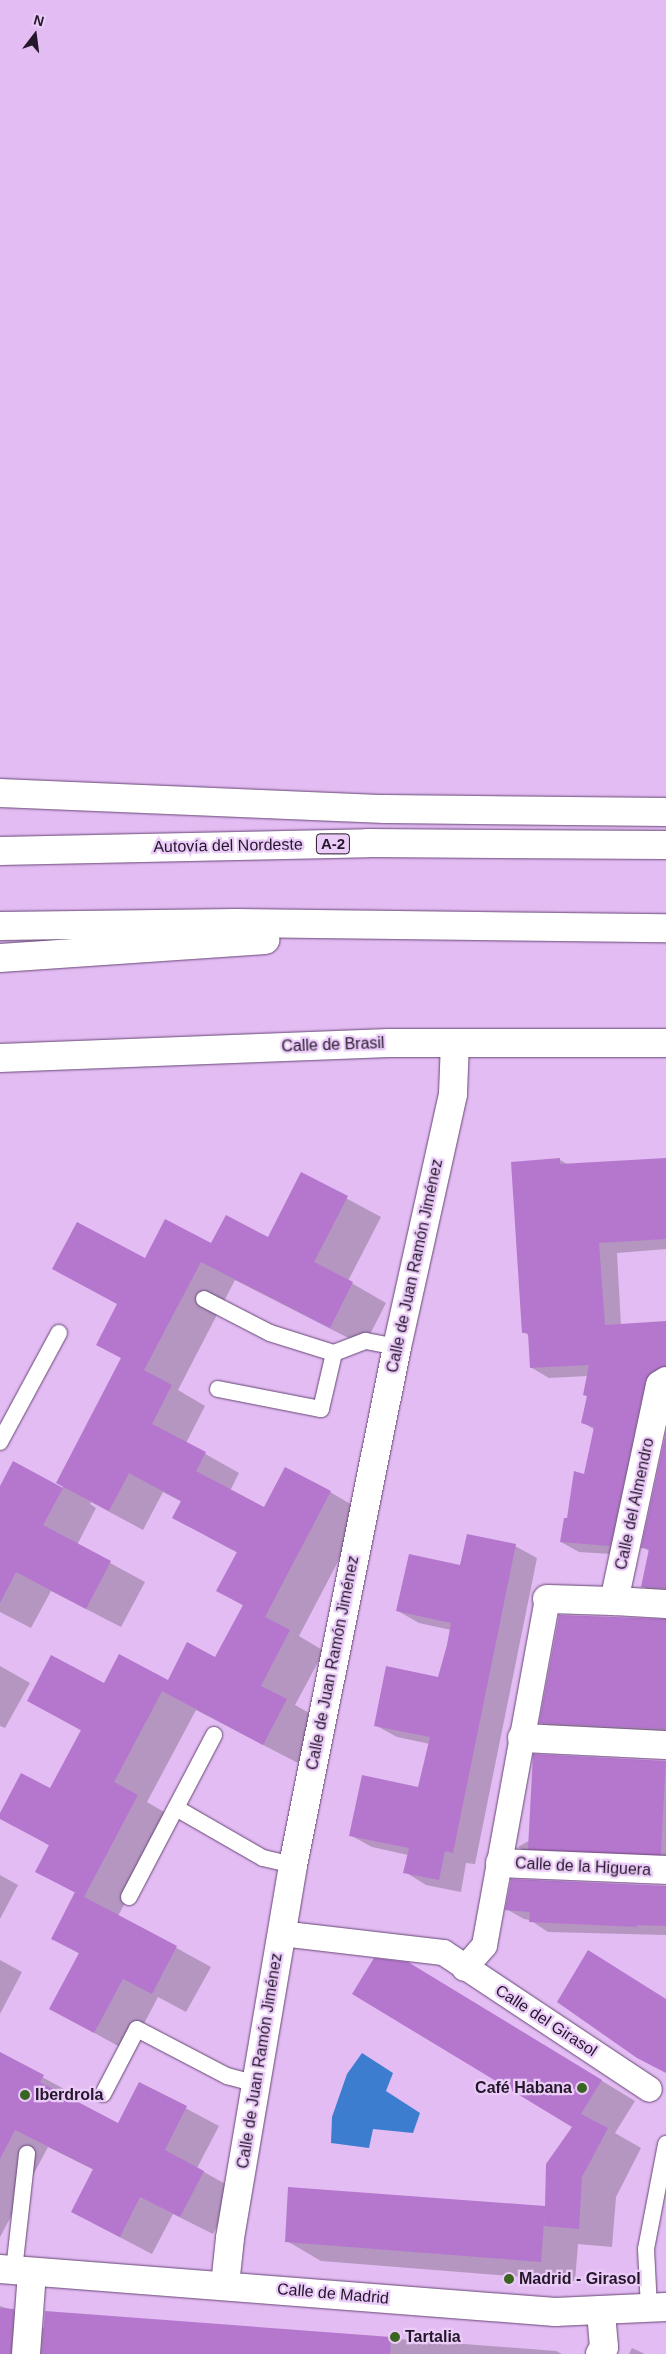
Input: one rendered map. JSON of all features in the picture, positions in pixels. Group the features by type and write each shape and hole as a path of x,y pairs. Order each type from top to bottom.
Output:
{"main road":[{"path":"0,792 385,809 666,812"},
{"name":"Autovía del Nordeste","path":"0,851 368,844 666,845"},
{"path":"0,926 236,923 666,928"},
{"path":"0,958 458,926"},
{"name":"Calle de Brasil","path":"0,1058 389,1043 666,1043"},
{"name":"Calle de Juan Ramón Jiménez","path":"225,2285 230,2238 293,1865 398,1347 453,1094 455,1043"},
{"name":"Calle del Almendro","path":"614,1601 660,1385 666,1381"},
{"path":"547,1599 666,1604"},
{"path":"522,1738 666,1745"},
{"name":"Calle de la Higuera","path":"500,1863 666,1870"},
{"path":"16,2270 26,2354"},
{"name":"Calle de Madrid","path":"16,2270 555,2312 657,2308"},
{"path":"600,2354 604,2347 602,2310"}],"street":[{"path":"464,1968 484,1946 547,1599"},
{"name":"Calle del Girasol","path":"281,1933 443,1952 464,1968 649,2089"}],"lane":[{"path":"204,1299 270,1333 334,1353 366,1341 398,1347"},
{"path":"0,1442 60,1332"},
{"path":"218,1389 321,1409 334,1353"},
{"path":"129,1897 214,1735"},
{"path":"176,1808 262,1858 293,1865"},
{"path":"103,2094 137,2029 227,2076 256,2084"},
{"path":"657,2308 646,2249 666,2144"},
{"path":"16,2270 27,2154"}],"water":[{"path":"362,2053 393,2073 386,2091 420,2113 413,2133 373,2129 369,2148 331,2143 332,2117 347,2074"}],"building":[{"path":"560,1158 560,1164 666,1158 666,1239 599,1243 605,1325 666,1321 666,1366 651,1372 645,1382 610,1546 560,1542 564,1518 567,1518 574,1471 584,1474 594,1427 581,1423 587,1396 583,1395 589,1365 530,1368 528,1333 522,1333 511,1162"},
{"path":"301,1172 348,1196 314,1262 353,1282 330,1328 201,1262 144,1370 172,1385 152,1424 206,1452 196,1471 264,1507 285,1467 331,1491 265,1617 290,1630 261,1686 287,1699 263,1745 162,1691 114,1782 138,1795 84,1897 35,1872 49,1845 0,1819 0,1813 21,1773 50,1788 81,1730 27,1701 51,1655 104,1683 119,1654 168,1680 187,1642 215,1657 243,1605 216,1591 237,1552 172,1518 181,1501 129,1473 109,1511 56,1483 121,1358 96,1345 117,1304 52,1269 77,1222 145,1258 165,1219 211,1243 226,1215 268,1237"},
{"path":"666,1432 666,1588 641,1587 649,1549 641,1548"},
{"path":"13,1461 63,1488 43,1525 111,1561 86,1609 16,1572 0,1603 0,1486"},
{"path":"467,1534 516,1544 453,1853 445,1851 439,1880 403,1873 409,1848 349,1836 362,1775 418,1787 430,1737 374,1726 386,1666 438,1677 447,1645 451,1623 396,1611 409,1554 460,1565"},
{"path":"559,1615 666,1619 666,1729 539,1723"},
{"path":"533,1754 666,1761 661,1857 528,1850"},
{"path":"511,1879 666,1886 666,1926 637,1925 637,1927 529,1922 530,1912 505,1910"},
{"path":"75,1892 177,1946 152,1994 123,1979 94,2033 49,2009 79,1953 51,1939"},
{"path":"588,1950 666,1999 666,2073 637,2058 557,2002"},
{"path":"374,1958 408,1962 602,2080 579,2117 581,2114 608,2128 582,2177 579,2229 544,2226 545,2210 541,2262 285,2242 288,2187 545,2206 546,2164 572,2127 352,1994"},
{"path":"0,2052 44,2075 40,2082 118,2123 139,2082 187,2106 165,2150 204,2171 180,2217 140,2197 120,2237 71,2212 93,2169 15,2130 0,2159"},
{"path":"0,2308 14,2309 11,2354 0,2354"},
{"path":"45,2311 391,2337 390,2354 42,2354"}],"place":[{"name":"Café Habana","path":"582,2088"},
{"name":"Iberdrola","path":"25,2095"},
{"name":"Madrid - Girasol","path":"509,2279"},
{"name":"Tartalia","path":"395,2337"}]}
